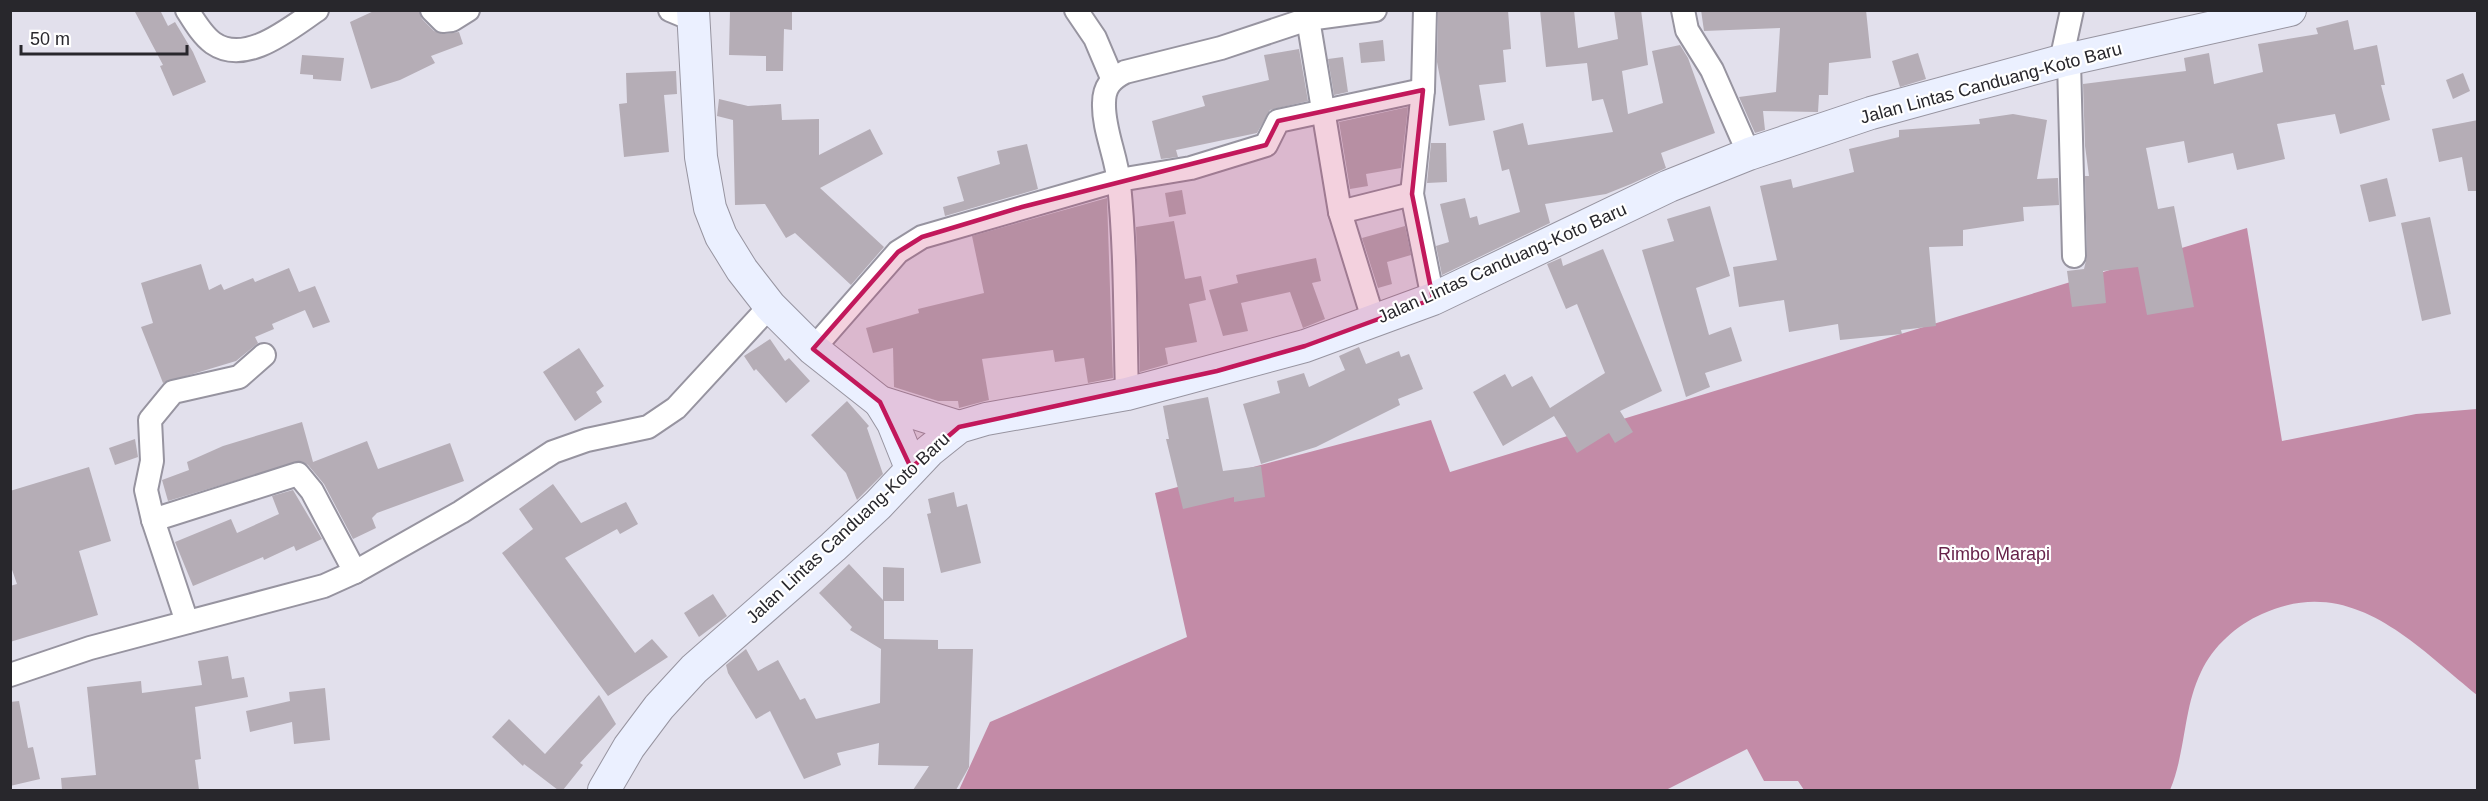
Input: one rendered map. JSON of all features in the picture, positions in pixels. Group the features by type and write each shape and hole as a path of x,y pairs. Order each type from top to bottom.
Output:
{"main road":[{"name":"Jalan Lintas Canduang-Koto Baru","path":"603,790 629,747 659,706 693,669 833,547 878,505 911,468 943,438 959,427 986,419 1127,394 1305,346 1433,298 1669,186 1749,154 1871,113 2065,61 2290,10"},
{"path":"686,14 701,157 710,208 721,236 742,270 770,306 813,349 880,402 894,423 911,468"},
{"path":"880,402 959,427"}],"street":[{"path":"187,10 213,43 242,51 271,40 317,10"},
{"path":"432,10 443,21 452,20 468,10"},
{"path":"1076,10 1095,38 1112,78"},
{"path":"1127,394 1119,180 1104,105 1106,90 1112,78 1125,72 1221,48 1308,19 1375,10"},
{"path":"1425,10 1423,90 1412,194 1433,298"},
{"path":"1683,10 1687,30 1712,70 1749,154"},
{"path":"2072,10 2065,61 2074,256"},
{"path":"1308,19 1340,212 1374,322"},
{"path":"813,349 898,252 922,237 1119,180 1191,168 1266,145 1278,121 1325,113 1423,90"},
{"path":"1340,212 1412,194"},
{"path":"10,675 90,648 324,586 355,572 462,512 553,452 587,440 648,427 676,408 770,306"},
{"path":"187,622 153,520 146,490 152,461 150,420 173,392 239,377 264,355"},
{"path":"153,520 298,474 312,491 355,572"}],"highlighted area":[{"path":"1423,90 1412,194 1433,299 1305,346 1217,371 959,427 911,468 880,402 813,349 898,252 922,237 1022,207 1266,145 1278,121"}],"green space":[{"name":"Rimbo Marapi","path":"2247,228 2282,441 2416,414 2477,409 2477,695 2405,636 2379,620 2353,608 2324,602 2294,604 2262,614 2244,624 2219,645 2206,662 2195,686 2179,761 2170,790 1804,790 1798,781 1764,781 1747,749 1666,790 959,790 990,722 1187,637 1155,493 1431,420 1450,472"}],"building":[{"path":"134,10 160,10 168,26 175,22 193,52 206,82 173,96 160,66 163,65"},
{"path":"376,10 419,10 422,19 434,31 444,34 459,32 463,44 431,56 435,63 400,80 371,89 350,22"},
{"path":"730,10 792,10 792,30 784,29 783,71 766,71 766,56 729,55"},
{"path":"1438,10 1508,10 1511,49 1503,50 1506,82 1479,85 1485,120 1449,126 1437,62"},
{"path":"1540,10 1574,10 1578,48 1618,39 1614,10 1641,10 1648,65 1622,71 1628,114 1663,103 1652,51 1680,45 1688,58 1715,133 1661,153 1666,168 1631,184 1606,194 1545,204 1550,223 1442,275 1436,246 1449,242 1440,204 1465,198 1470,218 1477,216 1479,225 1520,212 1509,169 1502,171 1493,131 1523,123 1528,145 1613,132 1603,99 1592,101 1587,63 1546,67"},
{"path":"1701,10 1866,10 1871,58 1829,63 1828,95 1819,95 1818,112 1763,111 1765,130 1755,133 1739,97 1776,92 1780,28 1704,31"},
{"path":"2348,20 2354,50 2377,45 2385,85 2381,85 2390,120 2340,134 2335,114 2277,124 2285,159 2237,170 2233,153 2188,163 2184,141 2146,148 2158,209 2174,206 2194,307 2147,315 2138,267 2103,271 2106,303 2072,307 2067,271 2084,269 2087,256 2085,176 2089,176 2085,146 2083,84 2186,71 2184,58 2209,53 2214,84 2263,72 2258,44 2318,34 2316,28"},
{"path":"1383,40 1385,61 1361,63 1359,43"},
{"path":"1299,49 1308,101 1270,110 1257,133 1176,150 1178,157 1161,159 1152,121 1205,106 1202,96 1269,80 1264,55"},
{"path":"1918,53 1926,79 1900,87 1892,61"},
{"path":"302,55 344,58 341,81 313,79 313,75 300,74"},
{"path":"1343,57 1348,92 1334,95 1328,59"},
{"path":"676,71 677,94 664,95 669,152 624,157 619,104 627,103 626,73"},
{"path":"2463,73 2470,91 2453,99 2446,80"},
{"path":"719,99 748,106 781,104 782,120 819,119 819,155 870,129 883,154 820,188 884,247 851,285 795,233 786,238 765,204 735,205 733,120 717,116"},
{"path":"1408,107 1401,168 1366,174 1368,186 1350,189 1339,122"},
{"path":"2013,114 2047,120 2037,179 2058,178 2059,205 2023,207 2024,221 1963,230 1963,246 1929,247 1936,326 1901,330 1902,334 1840,340 1838,324 1789,332 1784,300 1739,307 1733,267 1777,260 1760,186 1791,179 1793,188 1854,172 1849,149 1899,137 1899,130 1980,124 1979,119"},
{"path":"2478,120 2478,191 2468,191 2462,157 2439,162 2432,129"},
{"path":"1431,143 1446,143 1447,182 1427,183"},
{"path":"1027,144 1038,189 945,216 943,207 964,201 957,177 1000,164 997,151"},
{"path":"2387,178 2396,216 2369,222 2360,185"},
{"path":"1182,190 1186,214 1169,217 1165,193"},
{"path":"1107,198 1113,378 1088,383 1084,358 1055,362 1053,350 982,359 989,400 959,408 958,401 938,401 894,387 893,348 873,353 866,328 919,313 918,309 984,293 972,236"},
{"path":"1710,206 1730,276 1696,288 1709,335 1731,327 1742,361 1705,373 1710,387 1686,397 1642,250 1674,241 1667,219"},
{"path":"2430,217 2451,314 2422,321 2401,223"},
{"path":"1174,221 1185,279 1201,276 1206,300 1189,304 1197,342 1165,348 1168,364 1140,372 1136,227"},
{"path":"1405,226 1411,255 1387,262 1392,284 1378,288 1362,238"},
{"path":"1603,249 1662,391 1620,411 1633,432 1615,443 1609,433 1577,453 1554,416 1503,446 1473,392 1505,374 1512,387 1532,376 1550,408 1605,373 1577,304 1566,309 1547,264 1561,258 1563,266"},
{"path":"1316,258 1321,281 1312,283 1325,319 1303,328 1290,292 1241,303 1248,331 1223,336 1209,290 1238,283 1236,275"},
{"path":"201,264 209,290 221,284 224,290 253,278 255,282 289,268 299,292 315,286 330,322 313,328 305,310 272,324 274,329 255,337 258,343 236,361 163,383 141,327 153,323 141,283"},
{"path":"770,339 785,361 789,358 810,381 786,403 756,369 754,371 744,356"},
{"path":"1359,347 1366,364 1399,351 1401,357 1409,354 1423,389 1398,399 1400,405 1316,447 1261,464 1243,404 1280,393 1277,381 1304,373 1309,387 1345,370 1339,356"},
{"path":"579,348 604,386 596,392 602,402 575,421 543,372"},
{"path":"1208,397 1223,471 1261,466 1265,497 1234,502 1234,497 1183,509 1166,439 1169,439 1163,406"},
{"path":"847,401 869,426 867,428 883,474 857,500 846,473 811,435"},
{"path":"302,422 313,462 367,441 378,469 450,443 464,481 377,513 372,518 376,528 353,539 324,484 308,465 301,461 168,501 162,480 189,470 187,462 223,446"},
{"path":"135,439 138,457 115,465 109,448"},
{"path":"89,467 111,541 79,551 98,615 10,642 10,586 17,584 10,564 10,491"},
{"path":"553,484 581,523 626,502 638,524 620,534 617,529 565,558 635,653 652,639 668,657 608,696 502,553 533,529 519,509"},
{"path":"293,490 322,539 296,551 294,546 264,560 263,557 193,586 175,542 231,519 237,533 279,514 272,496"},
{"path":"954,492 957,507 967,504 981,563 941,573 927,514 931,513 928,499"},
{"path":"849,564 883,600 883,567 904,568 904,601 884,601 884,639 938,640 938,649 973,649 969,767 956,790 913,790 929,766 878,765 879,743 837,753 841,765 804,779 770,711 756,719 728,673 726,665 746,649 758,671 778,660 800,700 805,698 816,719 880,703 881,649 850,630 852,627 819,593"},
{"path":"713,594 727,616 699,637 684,613"},
{"path":"228,656 232,679 244,677 248,697 195,707 201,759 195,760 199,790 62,790 61,778 96,775 87,687 141,681 142,693 202,685 198,661"},
{"path":"325,688 330,740 294,744 292,722 250,732 246,711 290,701 289,692"},
{"path":"599,695 616,724 580,763 583,765 563,790 558,790 524,764 523,766 492,737 509,719 545,754"},
{"path":"19,701 28,748 33,747 40,779 10,786 10,702"}]}
